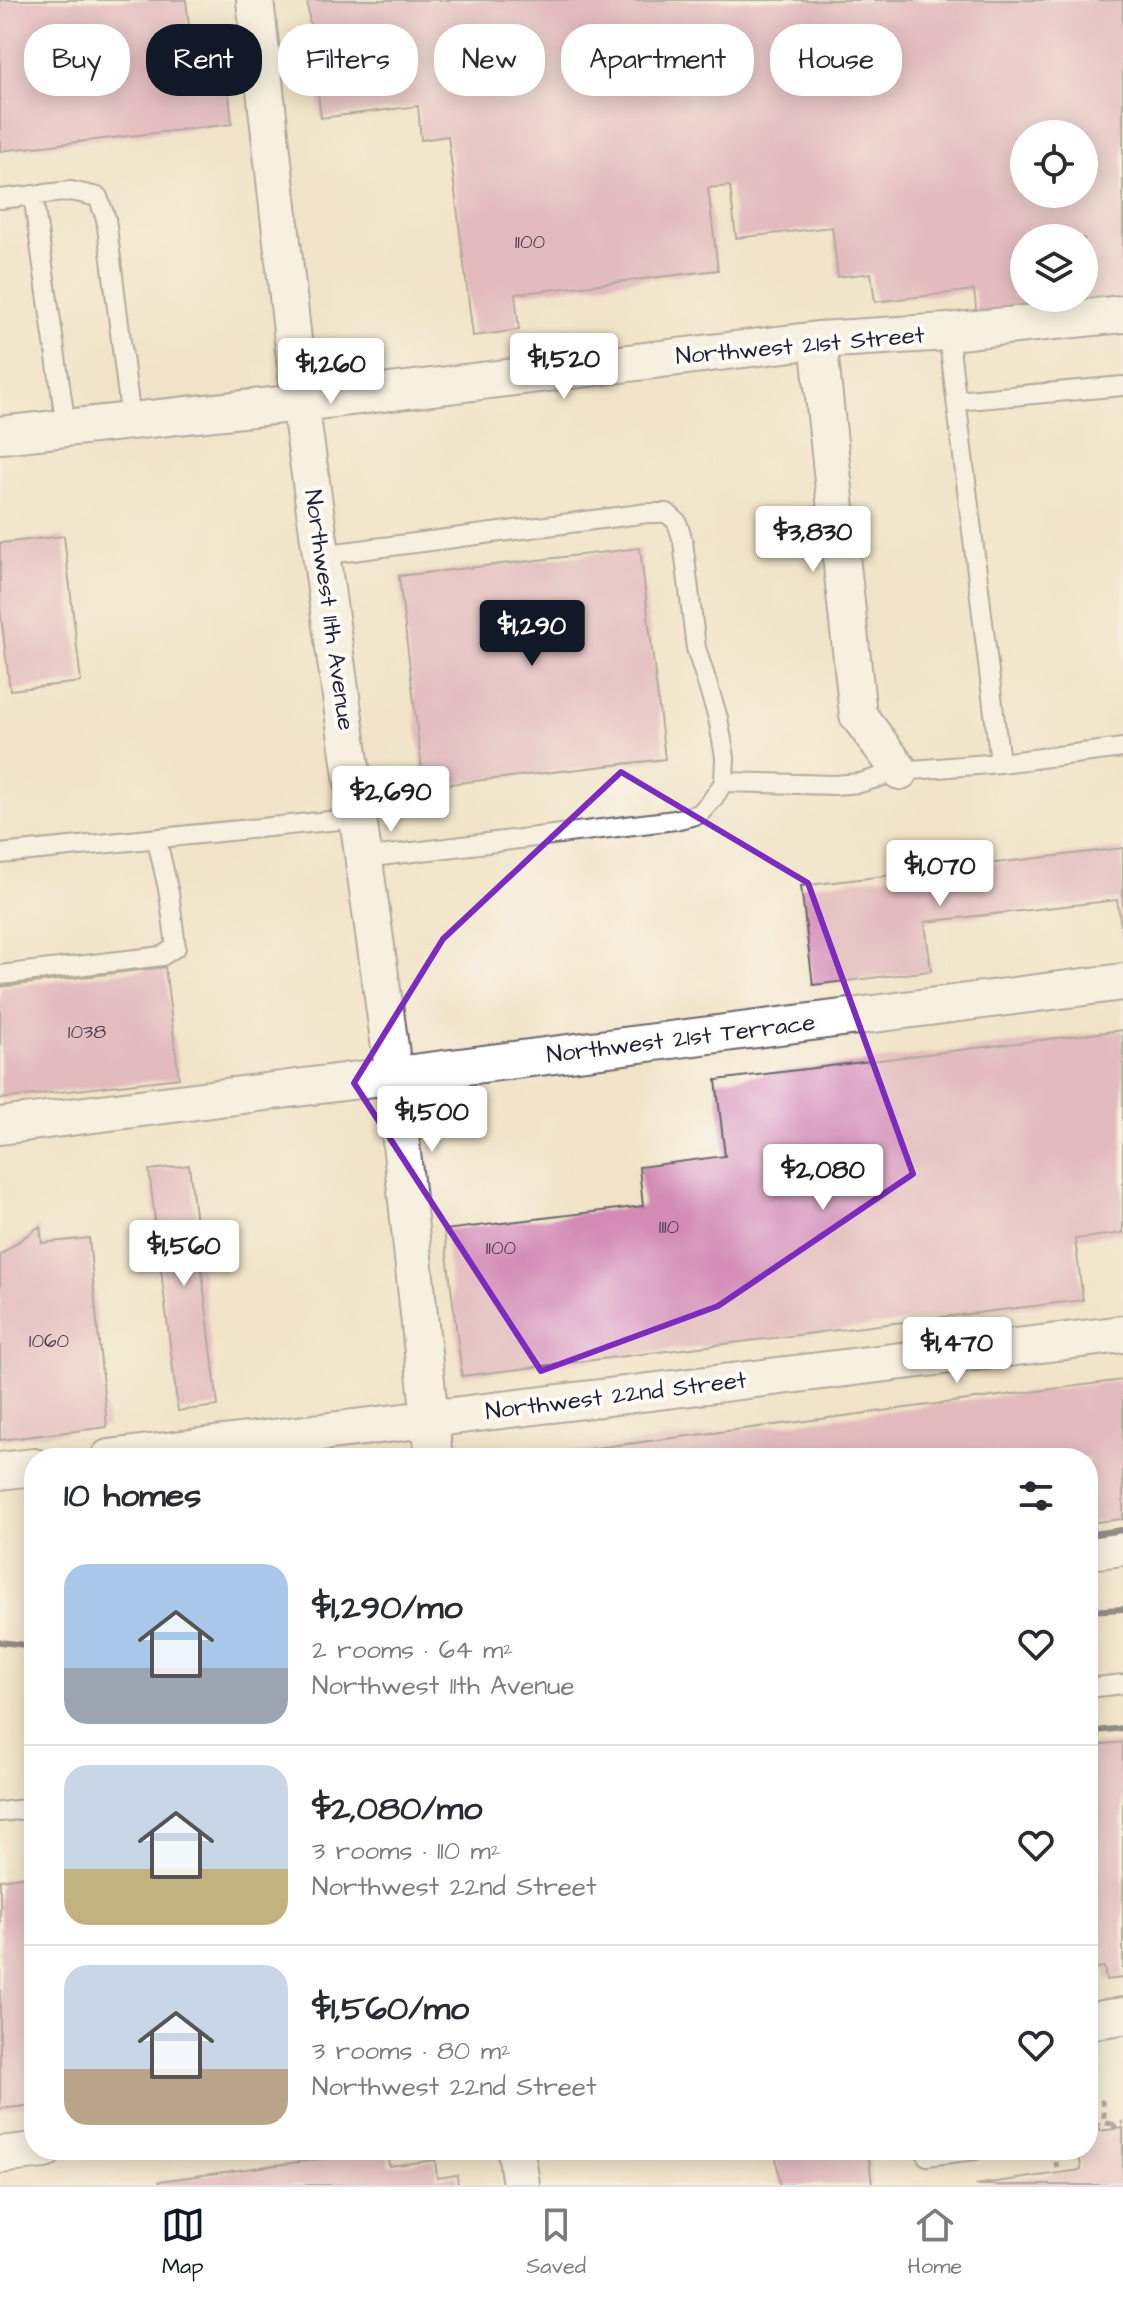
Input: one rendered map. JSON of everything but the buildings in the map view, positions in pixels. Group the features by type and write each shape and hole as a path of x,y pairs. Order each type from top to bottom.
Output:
{"street":[{"name":"Northwest 11th Avenue","path":"255,0 300,403 394,1076 433,1448"},
{"name":"Northwest 21st Street","path":"0,435 300,403 818,340 948,332 1123,314"},
{"path":"818,340 858,715 900,771"},
{"name":"Northwest 21st Terrace","path":"0,1126 1123,982"},
{"name":"Northwest 22nd Street","path":"191,1448 1123,1334"},
{"path":"0,1471 24,1468"},
{"path":"1098,1550 1123,1547"},
{"path":"1098,2020 1123,2016"},
{"path":"0,2155 24,2152"},
{"path":"517,2160 521,2185"}],"lane":[{"path":"0,199 71,191 98,197 106,219 131,421"},
{"path":"33,195 66,427"},
{"path":"948,332 1000,763"},
{"path":"956,401 1123,386"},
{"path":"321,555 667,513 677,522 683,541 696,648 718,718 725,757 724,782 699,814 675,820 364,858"},
{"path":"724,782 860,783 900,771 1123,748"},
{"path":"0,854 359,818"},
{"path":"0,975 162,956 176,947 169,893 157,840"},
{"path":"1098,1687 1123,1684"},
{"path":"0,1812 24,1809"}],"path":[{"path":"1098,2103 1102,2102 1105,2123 1115,2126 1123,2123"},
{"path":"1056,2160 1057,2168"}],"highlighted area":[{"path":"621,772 808,883 913,1174 718,1306 541,1371 354,1083 443,939"}],"railway":[{"path":"1098,1534 1123,1530"},
{"path":"1098,1610 1123,1609"},
{"path":"0,1642 24,1645"},
{"path":"1098,1731 1123,1728"}]}
